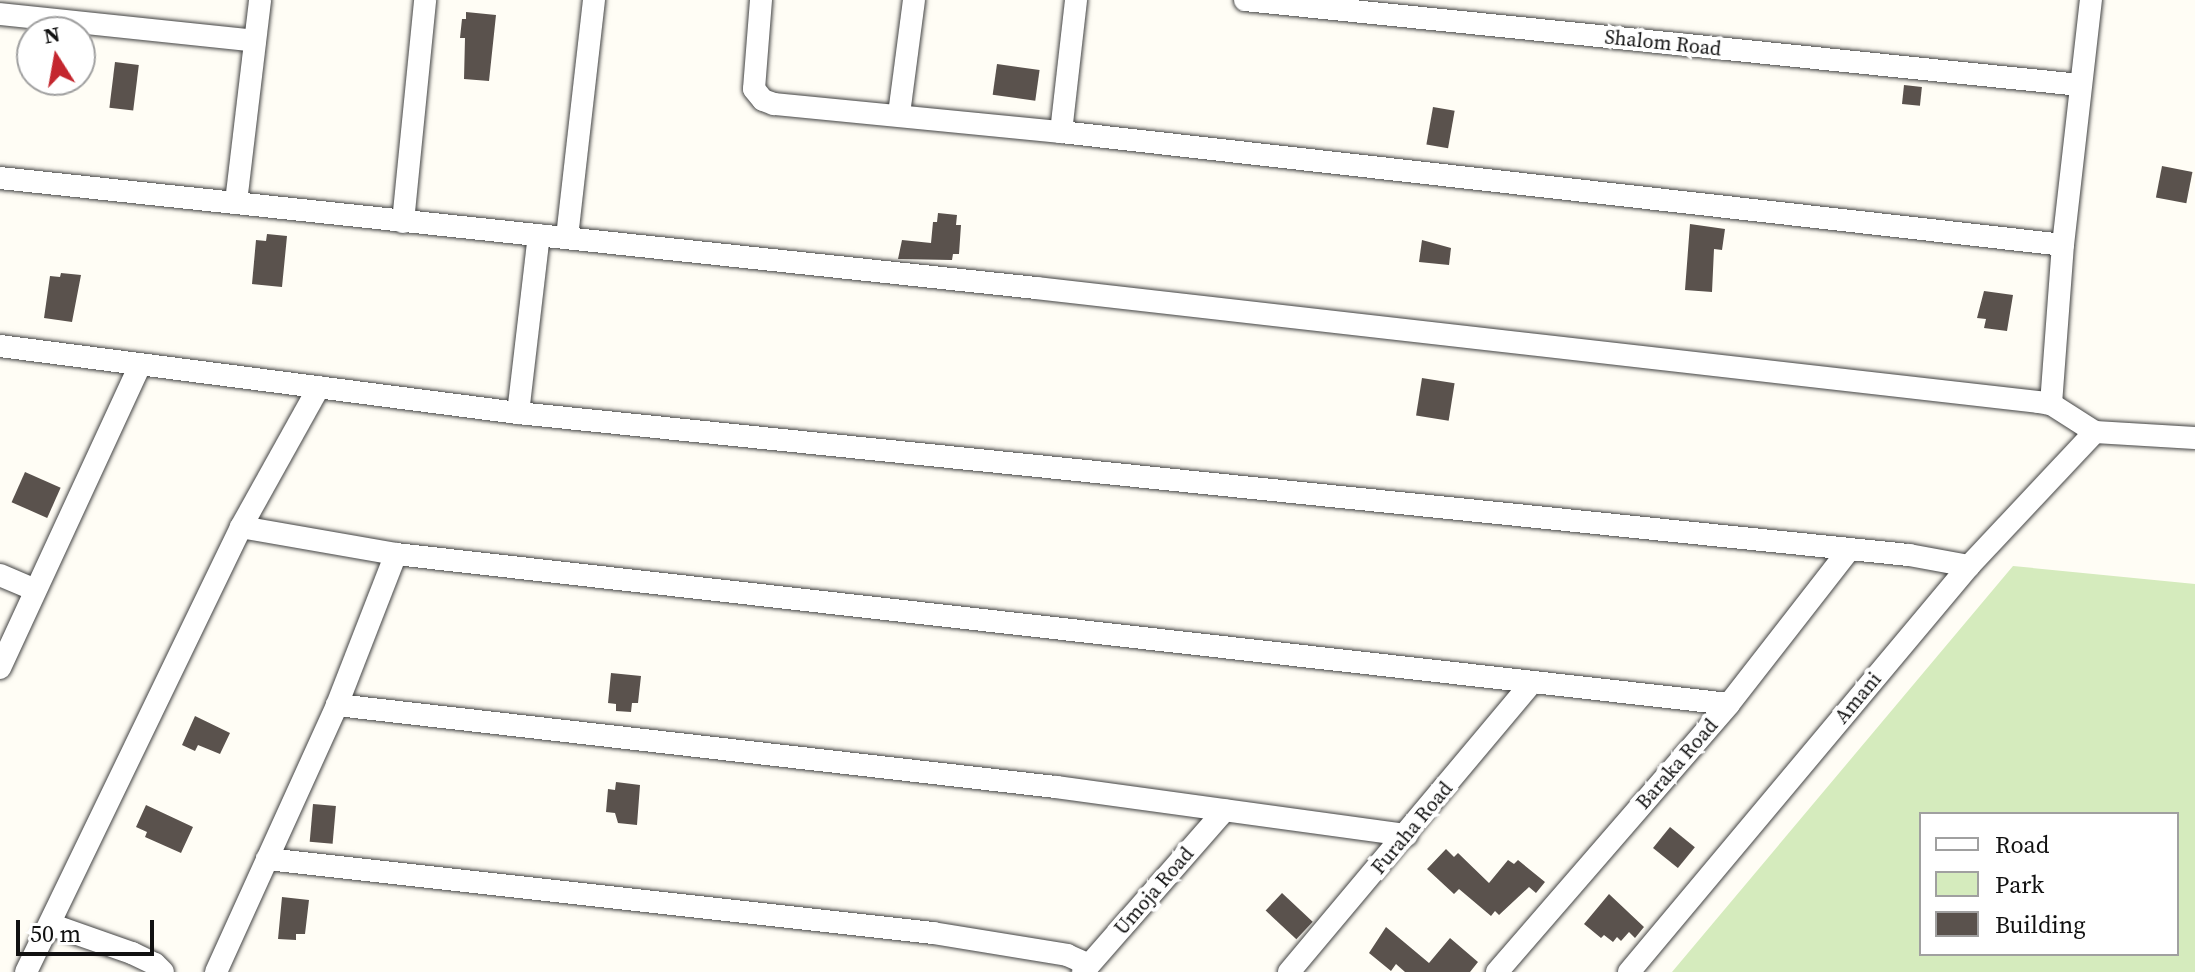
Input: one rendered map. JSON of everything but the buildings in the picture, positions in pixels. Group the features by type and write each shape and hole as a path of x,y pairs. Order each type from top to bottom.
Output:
{"street":[{"path":"236,202 260,0"},
{"path":"403,222 425,0"},
{"path":"567,237 594,0"},
{"path":"761,0 754,82 757,95 774,104 899,114 2063,245"},
{"path":"899,114 914,0"},
{"path":"1061,132 1076,0"},
{"name":"Shalom Road","path":"1245,0 2081,85"},
{"path":"2051,404 2063,245 2091,0"},
{"path":"0,14 255,41"},
{"path":"0,178 567,237 2051,404 2095,432 2195,438"},
{"path":"518,413 539,235"},
{"path":"0,346 518,413 1909,555 1969,566"},
{"path":"0,668 140,365"},
{"path":"26,972 52,925 241,527 319,387"},
{"name":"Amani","path":"1629,972 1969,566 2095,432"},
{"path":"241,527 396,554 1729,704"},
{"name":"Baraka Road","path":"1497,972 1729,704 1849,550"},
{"path":"216,972 337,705 396,554"},
{"path":"0,575 35,590"},
{"name":"Furaha Road","path":"1289,972 1407,835 1532,682"},
{"path":"337,705 1056,787 1407,835"},
{"name":"Umoja Road","path":"1086,968 1225,810"},
{"path":"267,859 933,933 1067,955 1086,968"},
{"path":"52,925 132,953 155,964 163,972"}],"green space":[{"path":"2013,566 2195,584 2195,972 1672,972"}]}
